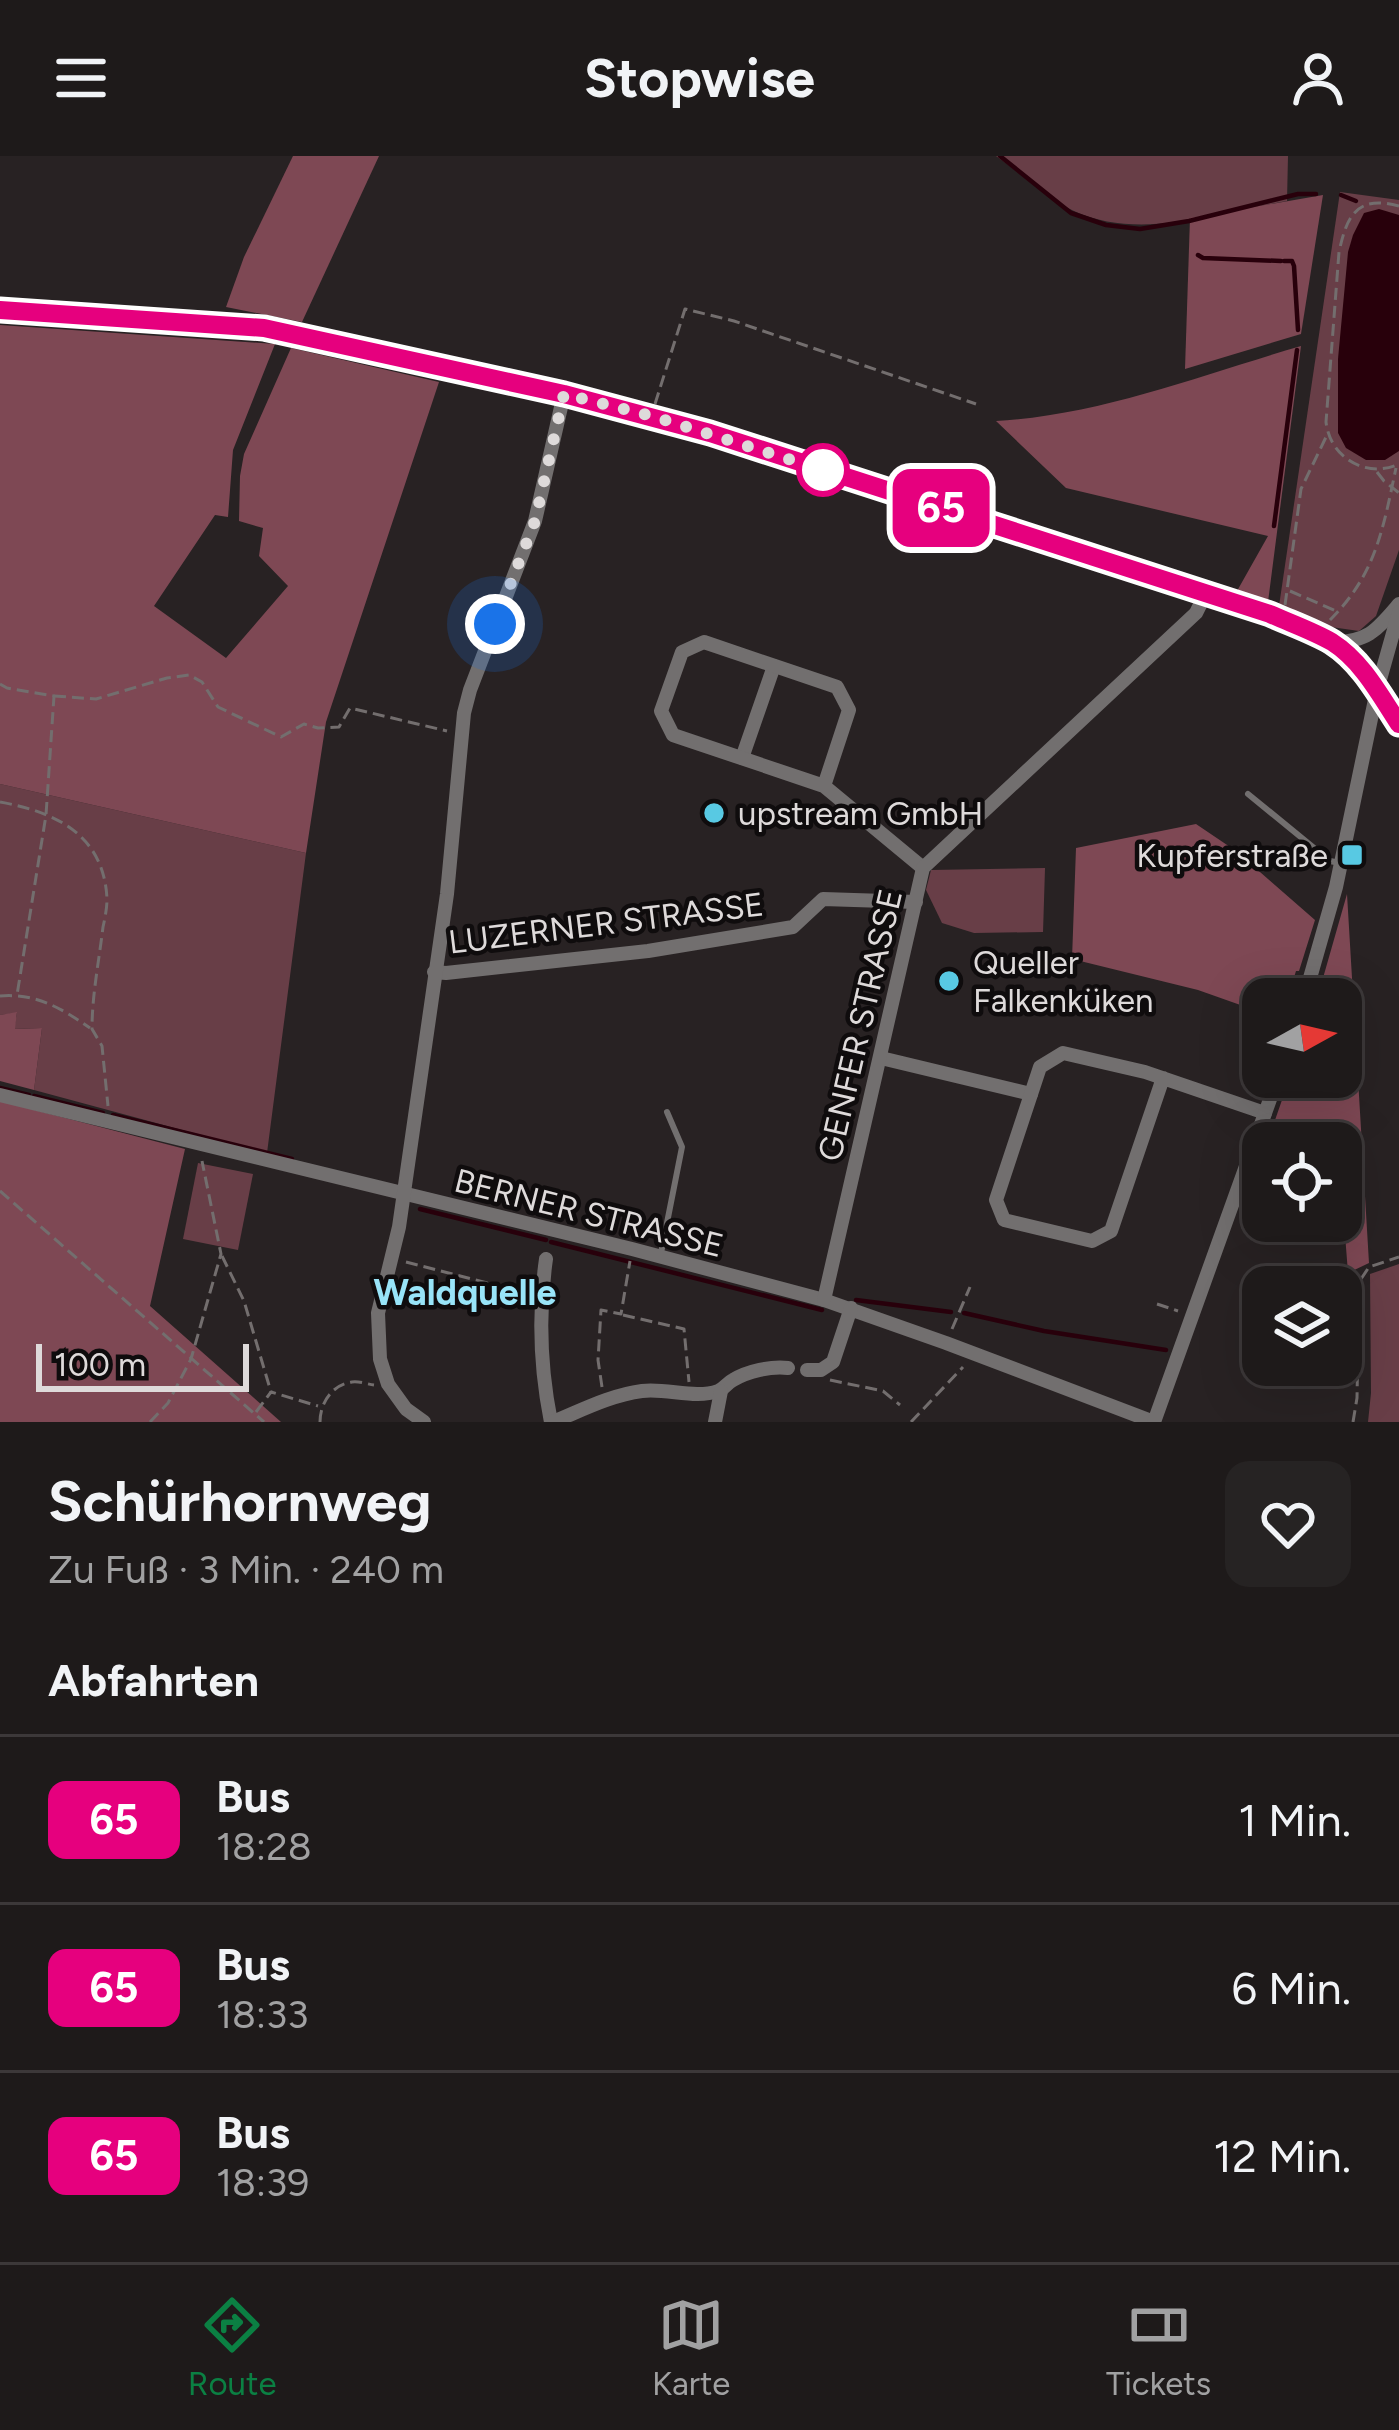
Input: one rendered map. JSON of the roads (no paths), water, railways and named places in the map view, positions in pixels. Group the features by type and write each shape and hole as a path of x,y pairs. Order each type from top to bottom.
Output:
{"street":[{"path":"0,310 264,328 652,416 1281,619 1324,638 1355,661 1399,724"},
{"path":"424,1422 406,1409 388,1384 380,1359 378,1313 392,1258 447,894 461,735 470,690 535,521 564,394"},
{"name":"GENFER STRASSE","path":"824,1300 923,868 1196,613 1205,592"},
{"path":"1324,638 1362,639 1399,608"},
{"path":"1310,978 1399,608"},
{"path":"824,786 849,710 837,687 704,642 682,652 662,711 674,735 824,786 923,868"},
{"path":"742,758 774,666"},
{"name":"LUZERNER STRASSE","path":"434,972 648,951 793,926 823,898 916,902"},
{"path":"1163,1078 1111,1231 1092,1241 1004,1220 996,1200 1040,1066 1063,1053 1163,1078 1265,1113"},
{"path":"881,1058 1031,1094"},
{"name":"BERNER STRASSE","path":"0,1095 824,1300 1154,1422"},
{"path":"1154,1422 1270,1098"},
{"path":"545,1259 540,1296 542,1378 552,1422 643,1391 721,1390 746,1375 788,1368"},
{"path":"814,1370 833,1363 851,1308"},
{"path":"715,1422 721,1390"}],"lane":[{"path":"1248,794 1330,861 1341,863"},
{"path":"660,1257 682,1147 667,1112"}],"waterway":[{"path":"1000,156 1071,213 1106,225 1140,229 1316,194"},
{"path":"1341,195 1356,201"},
{"path":"1198,255 1281,261"},
{"path":"1284,261 1294,266 1298,330"},
{"path":"1274,526 1297,350"},
{"path":"0,1088 29,1095"},
{"path":"34,1096 103,1113"},
{"path":"113,1115 292,1159"},
{"path":"420,1209 546,1240"},
{"path":"551,1242 822,1310"},
{"path":"856,1300 951,1312"},
{"path":"964,1313 1166,1350"}],"place":[{"name":"upstream GmbH","path":"714,813"},
{"name":"Kupferstraße","path":"1352,855"},
{"name":"Queller Falkenküken","path":"949,981"}],"district":[{"name":"Waldquelle","path":"465,1292"}]}
